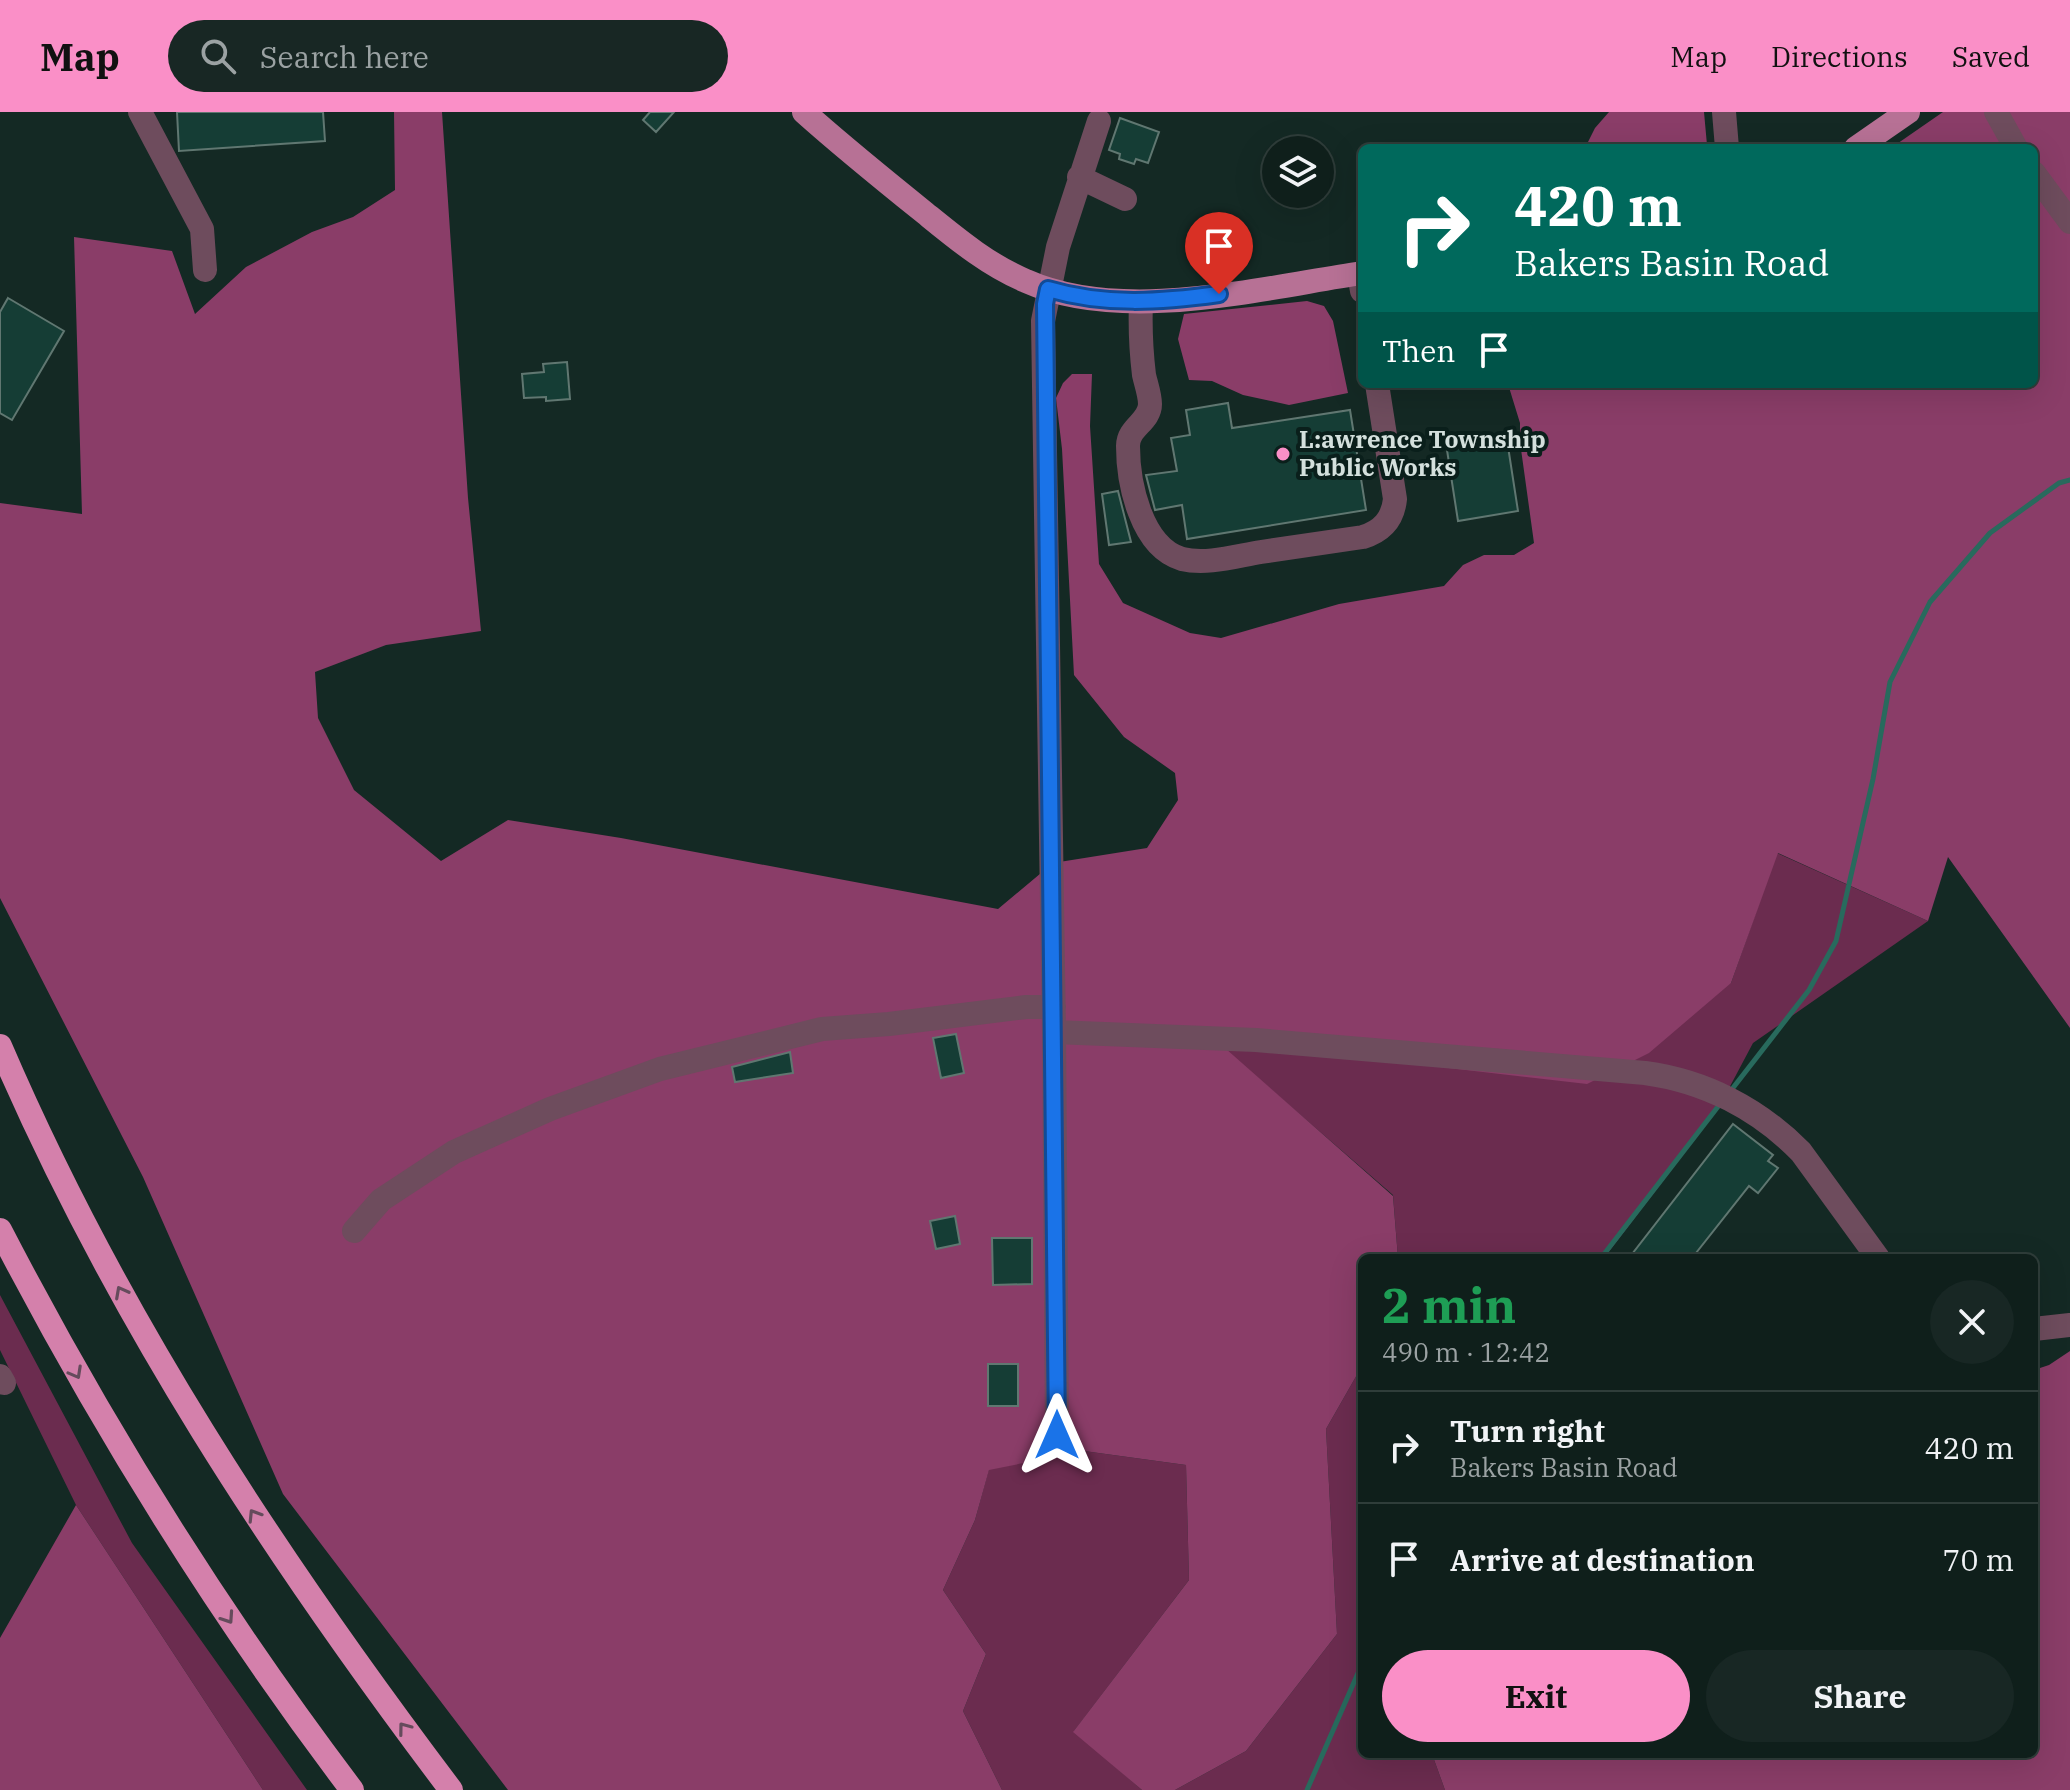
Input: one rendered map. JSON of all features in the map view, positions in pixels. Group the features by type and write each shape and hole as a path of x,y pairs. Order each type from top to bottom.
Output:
{"highway":[{"path":"0,1046 86,1227 203,1434 299,1583 451,1790"},
{"path":"0,1230 104,1422 167,1526 234,1627 352,1790"}],"main road":[{"path":"804,112 981,258 1027,282 1048,289 1081,298 1141,302 1358,279"},
{"path":"1862,144 1908,112"}],"street":[{"path":"140,112 202,229 205,270"},
{"path":"1724,112 1727,144"},
{"path":"1996,112 2014,144"},
{"path":"1057,1435 1043,321 1058,247 1099,121"},
{"path":"1079,177 1125,199"},
{"path":"2038,178 2070,222"},
{"path":"1141,302 1140,331 1150,403 1146,416 1129,437 1128,449 1139,513 1151,537 1171,555 1184,559 1213,560 1363,537 1386,524 1395,499 1378,388"},
{"path":"354,1231 381,1200 454,1152 550,1109 660,1069 822,1029 1026,1007 1054,1007"},
{"path":"1054,1032 1256,1040 1645,1073 1687,1080 1765,1121 1801,1152 1875,1254"},
{"path":"2038,1329 2070,1325"}],"shaded area":[{"path":"394,112 442,112 468,498 481,631 386,645 315,672 318,718 354,790 441,861 508,820 621,838 998,909 1053,863 1147,848 1178,800 1175,773 1124,737 1074,675 1062,449 1056,398 1063,383 1072,374 1092,374 1090,426 1099,564 1123,603 1190,633 1221,638 1339,604 1444,586 1463,565 1484,555 1514,555 1534,543 1520,423 1509,388 2038,388 2038,144 1897,144 1943,112 2070,112 2070,1028 1948,857 1928,921 1778,853 1731,983 1649,1053 1587,1084 1217,1041 1393,1196 1398,1254 1358,1254 1358,1373 1326,1429 1337,1634 1246,1751 1175,1790 1142,1790 1073,1732 1189,1580 1186,1465 1084,1451 989,1470 975,1520 943,1590 986,1654 963,1711 1002,1790 508,1790 283,1494 143,1177 0,898 0,503 82,514 74,237 172,251 195,314 246,267 312,232 353,217 395,190"},
{"path":"1609,112 1704,112 1707,144 1587,144 1595,128"},
{"path":"1307,301 1324,306 1333,321 1348,393 1289,405 1243,395 1212,381 1189,380 1178,339 1184,314"},
{"path":"1777,853 1928,921 1753,1043 1718,1109 1607,1254 1398,1254 1393,1195 1215,1041 1731,983"},
{"path":"0,1295 132,1543 307,1790 263,1790 76,1505 0,1350"},
{"path":"2070,1351 2070,1790 1445,1790 1433,1758 2038,1758 2038,1369"},
{"path":"1358,1373 1358,1758 1433,1758 1445,1790 1175,1790 1246,1751 1337,1634 1326,1429"},
{"path":"1084,1451 1186,1465 1189,1580 1074,1731 1142,1790 1002,1790 963,1711 986,1654 943,1590 975,1520 989,1469"},
{"path":"76,1505 263,1790 0,1790 0,1638"}],"building":[{"path":"177,112 323,112 325,141 179,151"},
{"path":"650,112 674,112 656,132 643,120"},
{"path":"1120,118 1159,132 1148,163 1136,159 1134,164 1119,159 1120,154 1109,150"},
{"path":"8,298 64,331 12,420 0,413 0,312"},
{"path":"567,362 570,399 546,401 546,397 524,398 522,374 544,372 543,364"},
{"path":"1228,403 1232,428 1350,410 1366,510 1187,539 1182,505 1155,510 1146,475 1177,471 1171,438 1190,435 1186,410"},
{"path":"1507,440 1518,511 1458,521 1447,450"},
{"path":"1118,491 1131,542 1109,545 1102,494"},
{"path":"956,1034 964,1073 941,1078 933,1038"},
{"path":"790,1052 793,1073 735,1082 732,1067"},
{"path":"1733,1124 1773,1155 1768,1161 1778,1168 1758,1193 1749,1186 1695,1254 1632,1254"},
{"path":"955,1216 960,1244 936,1249 930,1221"},
{"path":"992,1238 1032,1238 1032,1284 993,1285"},
{"path":"988,1364 1018,1364 1018,1406 988,1406"}],"waterway":[{"path":"1729,1093 1809,990 1836,941 1873,779 1890,682 1930,602 1990,533 2059,483 2070,480"},
{"path":"1604,1254 1720,1104"},
{"path":"1307,1790 1358,1673"}],"place":[{"name":"L:awrence Township Public Works","path":"1283,454"}],"route":[{"path":"1057,1435 1043,353 1045,304 1048,289 1081,298 1129,302 1219,294"}]}
